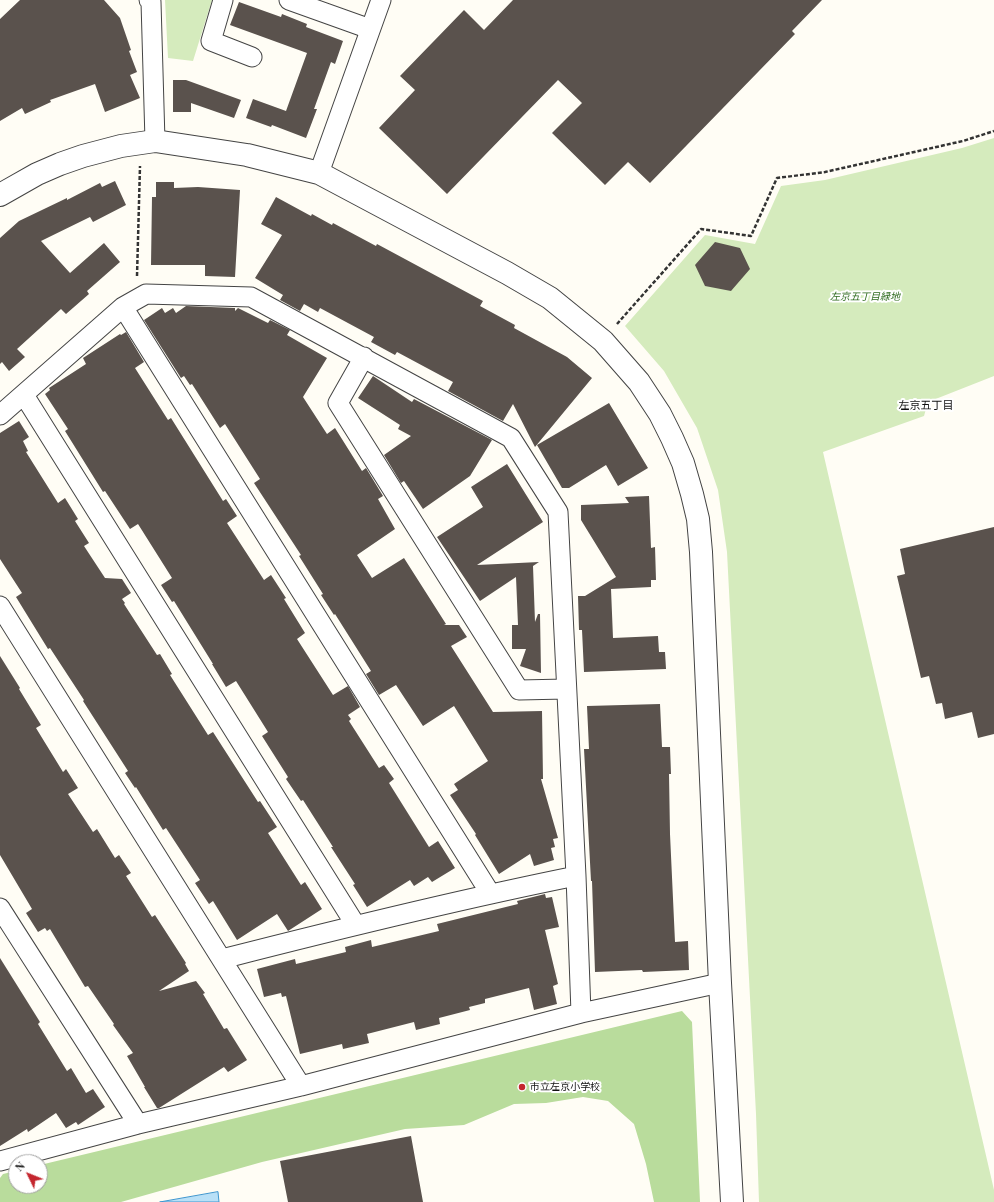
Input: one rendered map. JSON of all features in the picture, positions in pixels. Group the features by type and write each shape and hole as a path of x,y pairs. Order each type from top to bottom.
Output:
{"street":[{"path":"149,0 151,2 154,141"},
{"path":"223,0 210,40 252,57"},
{"path":"289,0 370,29"},
{"path":"319,173 380,0"},
{"path":"0,195 37,174 60,164 121,146 154,141 247,156 319,173 507,273 550,298 603,341 639,382 660,414 683,463 698,519 701,552 720,983 732,1202"},
{"path":"0,415 130,303 146,294 252,297 511,438 558,512 576,876 581,1013"},
{"path":"130,303 490,893"},
{"path":"364,357 338,403 520,690 566,689"},
{"path":"24,395 355,924"},
{"path":"1,609 301,1086"},
{"path":"222,959 355,924 490,893 576,876"},
{"path":"0,908 138,1124"},
{"path":"0,1161 138,1124 301,1086 581,1013 720,983"}],"path":[{"path":"616,326 701,229 751,236 777,178 824,172 963,142 994,131"},
{"path":"130,303 140,166"}],"green space":[{"path":"165,0 212,0 193,61 168,58"},
{"name":"左京五丁目緑地","path":"994,138 994,376 928,402 924,416 823,452 994,1190 994,1202 759,1202 756,1114 727,552 718,490 697,428 664,371 625,326 705,235 755,244 781,186 825,180 962,148"},
{"path":"682,1011 692,1022 700,1202 654,1202 646,1164 634,1124 608,1101 583,1097 546,1103 514,1104 464,1125 405,1129 262,1162 121,1202 0,1202 0,1178 3,1174 8,1173 8,1194 48,1194 48,1163"}],"water":[{"path":"218,1192 219,1202 160,1202"}],"building":[{"path":"20,0 104,0 120,18 131,50 129,51 137,72 130,75 140,98 105,112 95,84 50,100 51,102 25,114 22,108 0,121 0,19"},
{"path":"513,0 822,0 792,31 795,34 650,183 628,162 605,185 552,133 582,103 558,80 447,194 379,128 415,90 400,76 464,10 484,30"},
{"path":"239,2 281,17 282,14 307,24 306,27 343,41 335,64 331,62 314,109 317,109 306,138 272,125 271,127 246,118 253,99 286,111 307,53 230,25"},
{"path":"173,80 186,80 241,100 234,118 191,103 191,112 173,112"},
{"path":"115,181 126,205 93,222 90,217 41,241 70,273 104,243 120,262 87,291 89,294 66,314 61,309 17,349 25,357 9,371 2,362 0,364 0,238 19,221 67,198 67,200 100,183 102,187"},
{"path":"156,182 174,182 174,188 198,187 240,190 235,277 205,276 205,265 151,265 152,197 156,197"},
{"path":"276,197 311,216 312,214 332,225 333,223 376,246 377,244 483,301 480,306 515,325 514,328 567,357 592,378 535,447 513,404 503,421 448,391 453,382 397,352 395,355 371,342 374,337 320,308 318,312 304,304 300,311 280,300 283,295 255,278 282,235 261,224"},
{"path":"715,242 740,248 750,269 731,291 705,286 695,265"},
{"path":"186,306 235,308 235,311 238,308 268,323 270,320 290,330 287,335 327,358 303,397 327,434 335,428 362,471 366,468 383,496 378,499 395,529 357,555 372,578 404,558 446,624 444,625 459,625 467,637 451,646 493,712 542,711 543,779 541,779 558,838 553,839 555,847 551,848 554,860 534,866 530,854 499,874 475,835 476,834 450,795 458,790 454,784 488,761 454,706 423,726 396,685 379,695 366,674 371,671 335,614 334,615 321,595 323,594 299,556 301,555 254,483 260,479 225,424 220,428 192,384 190,385 184,376 181,378 144,320 162,308 165,313 173,308 176,313"},
{"path":"126,332 144,362 135,368 168,420 171,418 223,501 226,499 237,516 227,523 264,580 271,575 286,598 284,599 305,633 297,639 333,695 348,686 360,707 348,715 351,719 349,721 379,768 384,765 394,779 389,783 429,847 438,841 455,868 432,882 428,877 414,886 410,880 367,907 353,885 355,884 331,847 333,847 303,800 301,801 286,779 288,777 262,736 268,732 236,681 226,687 174,601 172,602 161,585 172,578 138,524 130,529 105,491 103,492 65,431 68,429 45,394 50,390 49,388 86,364 83,358 120,334 121,335"},
{"path":"373,376 412,402 414,399 492,440 470,476 423,509 404,481 401,483 384,455 411,436 398,429 400,425 358,398"},
{"path":"609,403 648,468 618,486 606,465 569,488 562,488 537,445"},
{"path":"19,421 29,437 23,441 28,451 26,452 58,503 65,498 78,519 75,521 89,543 84,546 105,578 122,579 131,593 122,599 125,603 124,604 157,655 160,654 172,674 170,675 208,735 213,732 258,802 260,801 277,827 268,833 301,885 305,882 322,909 288,931 277,914 237,940 213,901 209,904 195,883 200,880 166,828 163,830 136,787 135,788 125,773 128,771 83,701 84,700 50,648 48,649 16,597 22,593 0,559 0,433"},
{"path":"507,464 543,522 477,565 539,562 533,566 535,622 538,614 540,614 541,673 520,666 526,649 512,649 512,625 518,625 516,577 480,601 437,537 483,507 471,487"},
{"path":"649,496 651,548 655,547 656,580 651,580 651,587 611,589 613,638 658,636 659,652 665,652 666,669 584,672 582,630 579,630 578,596 585,596 616,577 581,520 581,505 629,503 625,497"},
{"path":"994,527 994,734 978,738 972,712 945,719 942,703 936,704 929,676 921,678 897,576 905,574 900,549"},
{"path":"0,656 41,725 36,728 63,772 66,769 78,788 68,794 93,832 97,829 115,858 119,855 131,873 126,876 152,917 155,915 186,963 185,964 189,971 159,991 196,981 205,993 203,994 224,1029 227,1028 247,1060 228,1072 224,1067 159,1108 157,1108 144,1087 127,1056 133,1053 88,986 85,987 50,929 47,931 45,928 38,932 26,913 32,909 0,855"},
{"path":"660,704 662,747 670,747 670,834 675,942 688,941 689,970 595,972 592,881 584,749 589,749 587,706"},
{"path":"545,894 546,898 552,897 559,927 545,930 558,984 553,986 557,1004 534,1010 529,988 485,999 485,1003 469,1007 470,1010 439,1018 440,1024 416,1030 414,1022 367,1034 369,1043 343,1049 342,1044 300,1054 286,996 282,997 281,993 264,997 257,969 295,959 296,964 346,952 345,947 371,940 372,947 439,931 437,924 518,904 517,901"},
{"path":"0,958 40,1022 38,1024 67,1071 71,1068 86,1093 93,1089 105,1107 78,1125 76,1122 66,1128 56,1113 28,1132 27,1129 0,1146"},
{"path":"411,1136 423,1202 288,1202 280,1161"}],"place":[{"name":"市立左京小学校","path":"522,1087"}],"district":[{"name":"左京五丁目","path":"926,406"}]}
